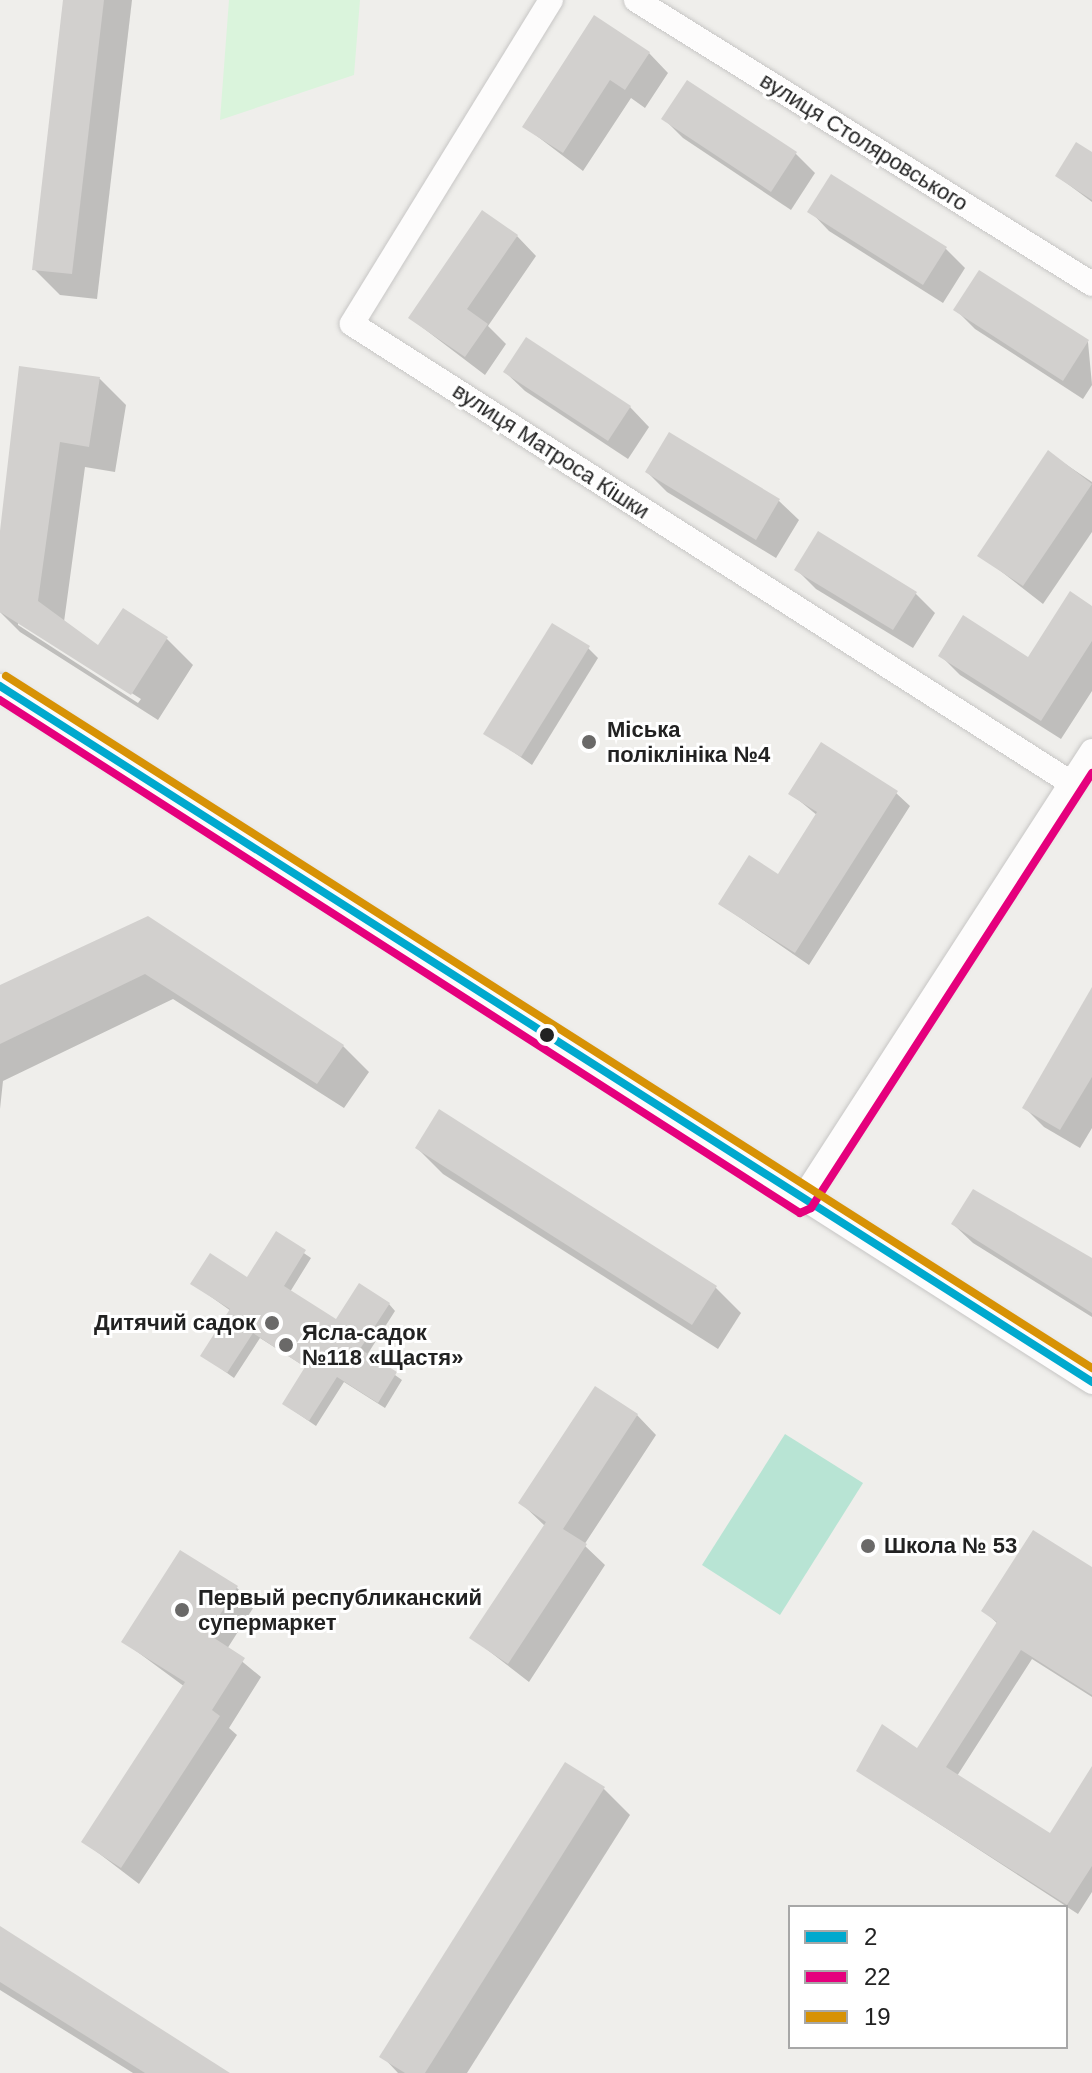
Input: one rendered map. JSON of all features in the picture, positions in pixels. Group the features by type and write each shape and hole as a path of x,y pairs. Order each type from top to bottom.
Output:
{"street":[{"name":"вулиця Матроса Кішки","path":"551,0 352,324 1071,783"},
{"name":"вулиця Столяровського","path":"636,0 1092,284"},
{"path":"0,686 801,1201 1092,1382"},
{"path":"801,1201 1092,751"}],"green space":[{"path":"229,0 360,0 354,75 220,120"},
{"path":"785,1434 863,1483 780,1615 702,1565"}],"building":[{"path":"63,0 104,0 72,274 32,270"},
{"path":"594,15 650,52 625,90 610,80 563,153 522,127"},
{"path":"687,80 797,152 771,192 661,119"},
{"path":"1076,142 1092,152 1092,200 1055,176"},
{"path":"831,174 947,247 923,285 807,212"},
{"path":"482,210 518,235 467,309 488,324 465,357 408,318"},
{"path":"979,270 1089,340 1063,381 953,310"},
{"path":"526,337 631,406 608,441 503,372"},
{"path":"19,366 100,377 89,447 60,442 38,601 98,645 123,608 168,637 131,695 0,612 0,531"},
{"path":"669,432 780,499 756,540 645,472"},
{"path":"1048,450 1092,484 1023,586 977,556"},
{"path":"818,531 917,592 893,630 794,570"},
{"path":"1070,591 1092,606 1092,641 1041,721 938,656 963,615 1028,657"},
{"path":"552,623 590,646 521,757 483,734"},
{"path":"821,742 898,791 795,953 718,904 749,855 778,874 817,812 788,794"},
{"path":"148,916 344,1045 317,1084 145,974 0,1044 0,985"},
{"path":"1092,987 1092,1077 1060,1130 1022,1108"},
{"path":"439,1109 717,1286 692,1325 415,1148"},
{"path":"973,1189 1092,1258 1092,1313 951,1224"},
{"name":"Дитячий садок","path":"276,1231 306,1250 284,1286 336,1319 359,1283 390,1303 360,1349 397,1372 378,1403 337,1377 309,1421 282,1404 305,1367 253,1333 227,1373 200,1356 230,1309 190,1284 210,1253 247,1277"},
{"path":"595,1386 638,1414 563,1529 587,1544 508,1664 469,1638 546,1522 518,1503"},
{"path":"1033,1530 1092,1567 1092,1695 1021,1650 946,1767 1050,1833 1092,1766 1092,1866 1067,1905 856,1771 882,1724 917,1748 997,1622 981,1611"},
{"path":"180,1550 238,1586 208,1634 245,1658 212,1710 220,1716 121,1868 81,1842 185,1682 121,1642"},
{"path":"565,1762 605,1787 425,2073 405,2073 379,2057"},
{"path":"0,1926 230,2073 145,2073 0,1982"}],"transit line":[{"name":"19","path":"6,676 1092,1368"},
{"name":"2","path":"0,686 1092,1382"},
{"name":"22","path":"0,700 800,1213 811,1208 1092,773"}],"place":[{"name":"Міська поліклініка №4","path":"589,742"},
{"name":"Дитячий садок","path":"272,1323"},
{"name":"Ясла-садок №118 «Щастя»","path":"286,1345"},
{"name":"Школа № 53","path":"868,1546"},
{"name":"Первый республиканский супермаркет","path":"182,1610"}]}
